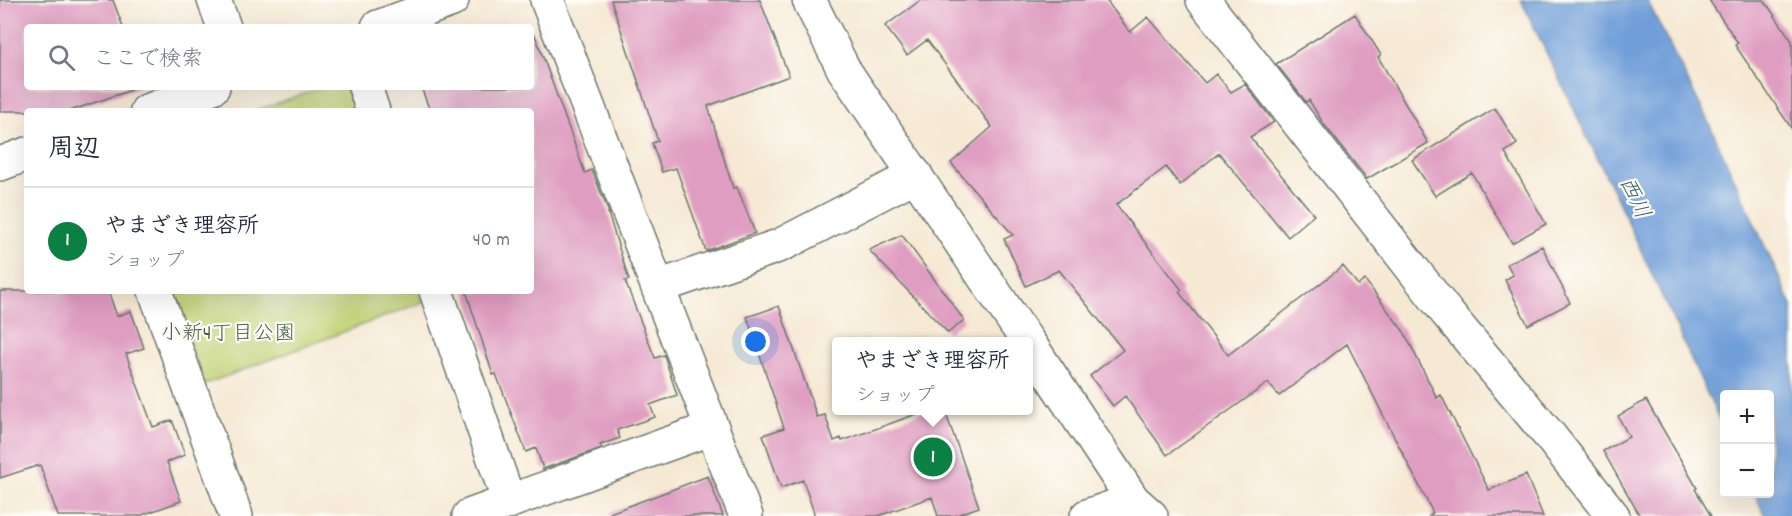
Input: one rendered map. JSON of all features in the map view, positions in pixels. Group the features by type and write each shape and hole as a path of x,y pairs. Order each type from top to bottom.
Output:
{"street":[{"path":"214,0 223,24"},
{"path":"386,24 449,0"},
{"path":"547,0 746,516"},
{"path":"809,0 844,70 1026,337"},
{"path":"1203,0 1447,313 1613,516"},
{"path":"155,108 205,90"},
{"path":"366,90 373,108"},
{"path":"0,164 24,155"},
{"path":"658,287 781,245 916,175"},
{"path":"156,294 236,516"},
{"path":"437,294 509,502"},
{"path":"1033,348 1142,508 1087,516"},
{"path":"469,516 712,428"}],"green space":[{"path":"315,90 349,90 355,108 263,108"},
{"name":"小新4丁目公園","path":"172,294 420,294 423,302 203,385"}],"water":[{"name":"西川","path":"1521,0 1647,0 1707,119 1792,306 1792,516 1765,516 1757,498 1774,498 1774,390 1720,390 1720,421 1619,203"}],"building":[{"path":"0,0 113,0 122,24 24,24 24,90 131,90 79,108 24,108 24,111 0,111"},
{"path":"611,0 760,0 789,76 708,106 733,188 737,187 755,233 706,251 676,168 662,172 652,143 658,141"},
{"path":"921,0 1106,0 1130,32 1148,17 1205,83 1216,74 1231,92 1245,84 1274,122 1250,137 1314,215 1288,237 1219,153 1180,185 1166,167 1116,205 1182,290 1179,292 1228,355 1343,266 1358,285 1365,280 1404,332 1437,398 1441,395 1489,490 1526,475 1543,516 1429,516 1433,513 1347,344 1279,396 1268,383 1167,455 1125,396 1113,406 1090,376 1123,350 1059,270 1026,286 1004,239 1013,235 951,163 992,127 927,40 907,55 885,26"},
{"path":"1709,0 1764,0 1792,41 1792,129 1735,45 1738,43"},
{"path":"1355,14 1381,55 1378,57 1428,143 1367,179 1323,123 1309,100 1306,102 1276,64"},
{"path":"535,35 585,173 592,170 609,213 629,280 625,281 655,358 664,355 677,395 650,405 655,417 617,430 620,438 600,445 602,448 543,469 536,448 526,452 496,374 493,375 467,294 534,294 534,108 429,108 422,90 534,90"},
{"path":"1495,108 1517,144 1505,152 1546,224 1512,243 1472,173 1435,196 1412,160"},
{"path":"902,235 964,320 948,333 869,250"},
{"path":"1542,246 1570,303 1528,325 1505,280 1513,275 1507,264"},
{"path":"0,291 24,291 24,294 109,294 117,316 131,311 144,348 126,354 153,427 172,420 185,455 167,462 181,501 139,516 58,516 40,465 0,478"},
{"path":"779,306 817,417 825,415 834,441 841,438 842,441 914,415 946,415 979,507 954,516 938,516 932,497 878,516 815,516 803,480 781,488 763,435 784,428 747,317"},
{"path":"1646,400 1711,516 1640,516 1603,451 1629,437 1618,416"},
{"path":"708,476 723,516 610,516 610,513"}],"place":[{"name":"やまざき理容所","path":"933,457"}]}
